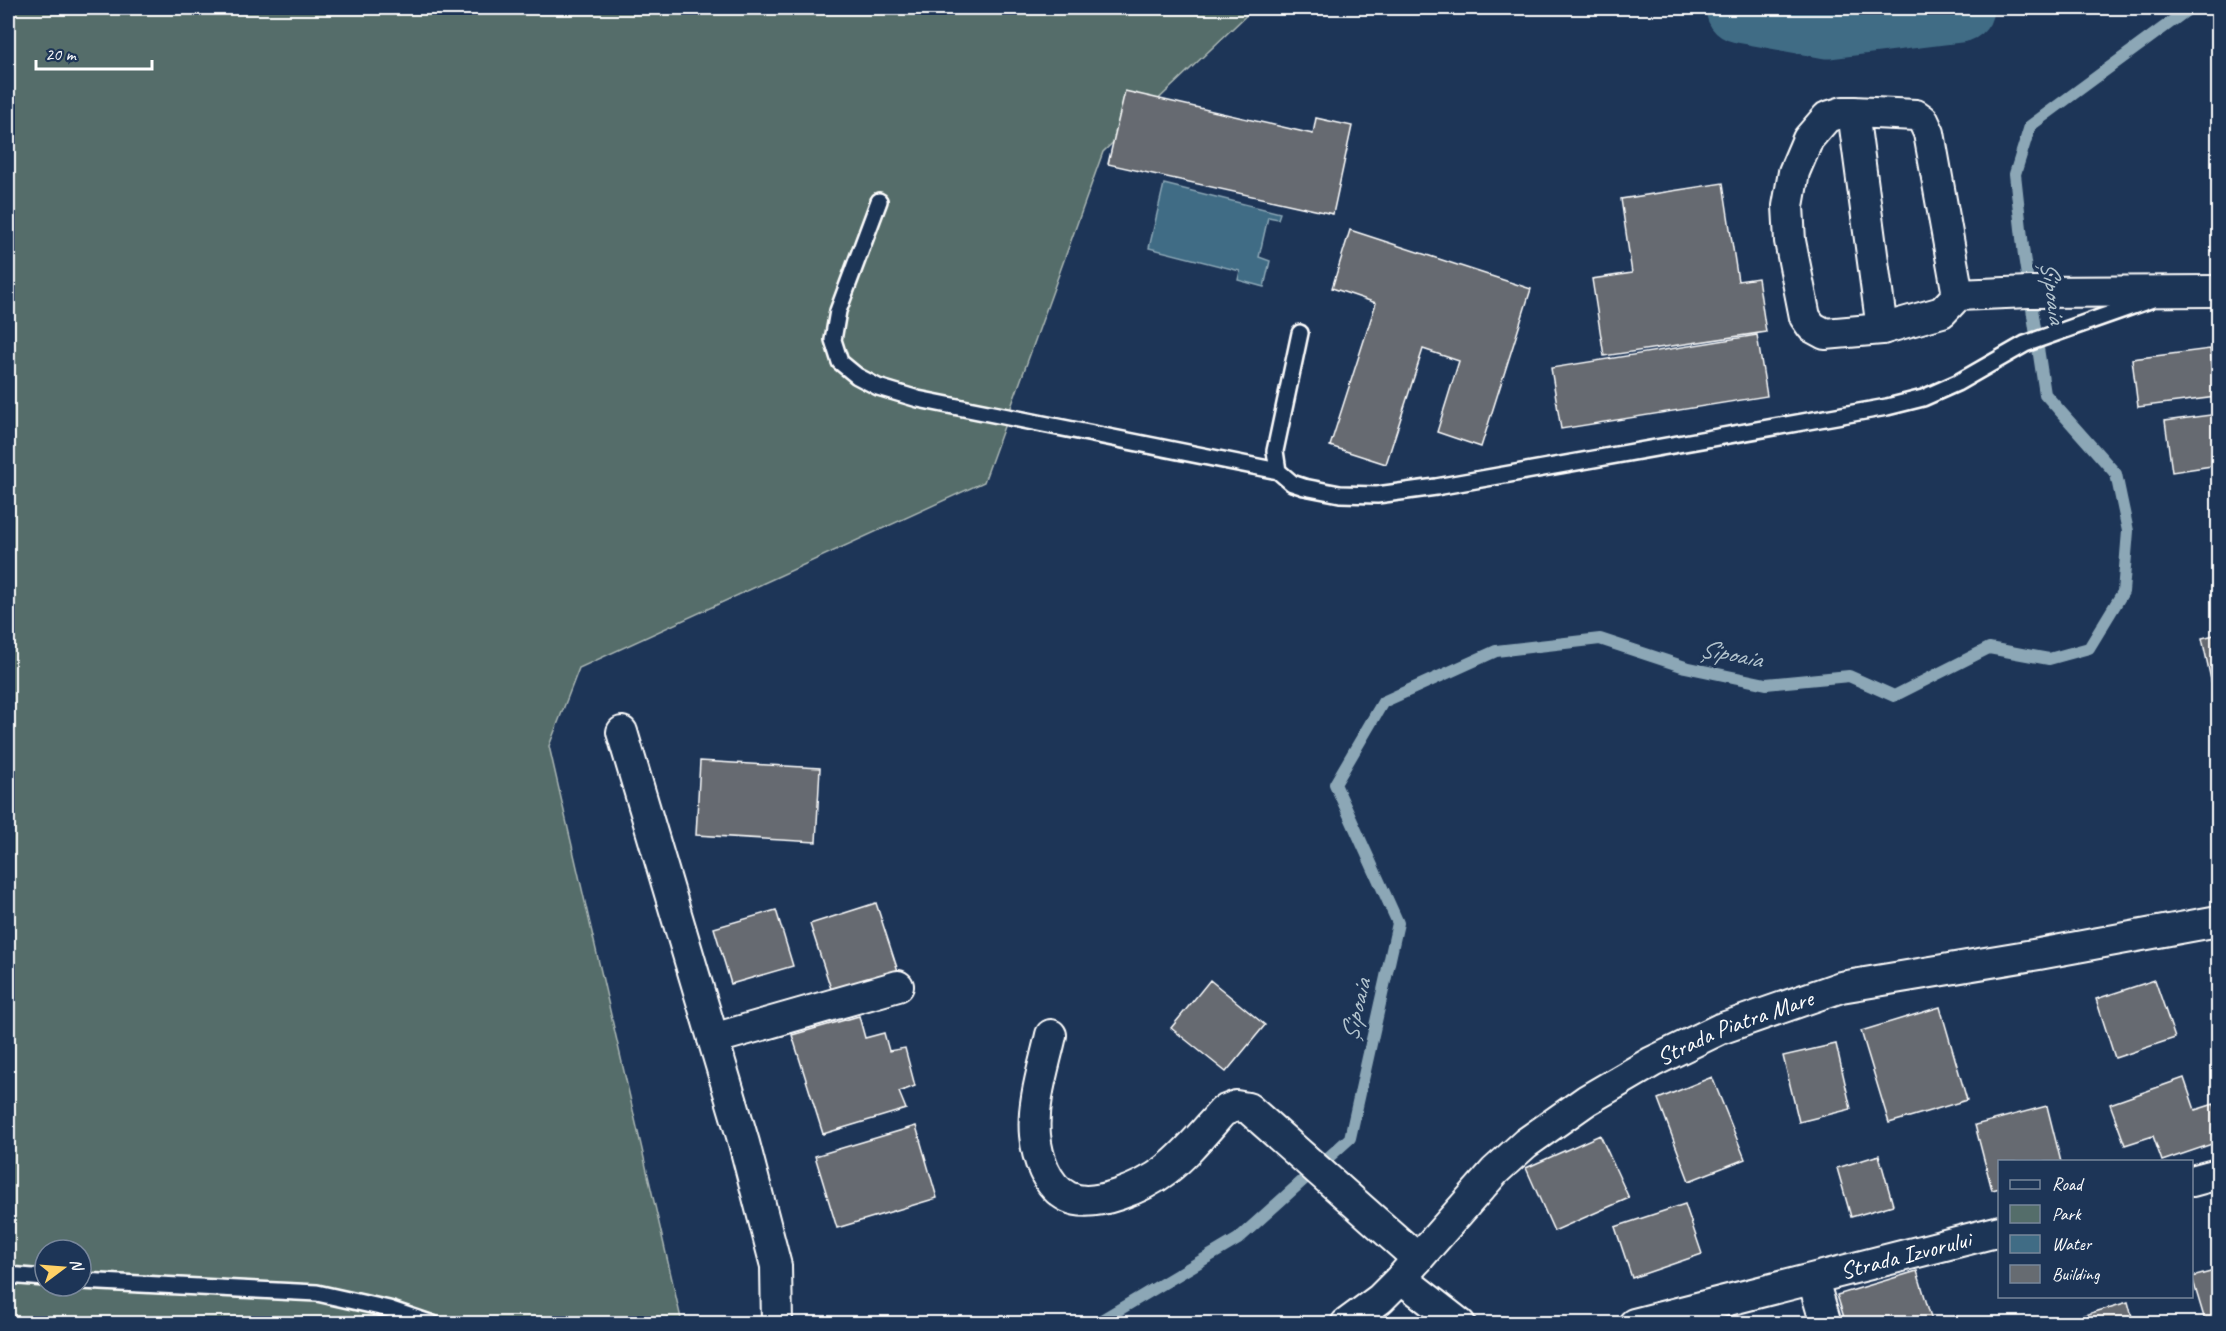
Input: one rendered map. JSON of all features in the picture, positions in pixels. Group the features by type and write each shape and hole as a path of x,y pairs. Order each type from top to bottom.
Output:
{"street":[{"path":"1958,295 1929,133 1923,120 1916,115 1853,112 1843,112 1827,117 1808,139 1794,172 1788,206 1790,241 1805,317 1812,327 1826,334 1882,329 1942,312 1958,295 2218,291"},
{"path":"1853,112 1882,329"},
{"path":"622,732 744,1143 776,1266 777,1323"},
{"name":"Strada Piatra Mare","path":"1346,1323 1380,1299 1410,1269 1495,1172 1526,1143 1587,1100 1652,1062 1720,1029 1840,987 2218,921"},
{"path":"713,1039 898,986"},
{"path":"1051,1035 1038,1098 1035,1133 1041,1166 1056,1188 1069,1198 1094,1200 1129,1192 1166,1170 1223,1111 1236,1106 1248,1108 1384,1229 1410,1269 1460,1323"},
{"path":"2193,1181 2218,1174"},
{"name":"Strada Izvorului","path":"1634,1323 1813,1280 1998,1232"},
{"name":"Strada Izvorului","path":"1813,1280 1826,1323"}],"lane":[{"path":"879,201 838,311 834,340 840,362 856,376 879,387 918,399 1278,471 1292,483 1304,488 1340,494 1377,495 1470,481 1887,407 1923,398 1957,383 2025,344 2175,291"},
{"path":"1278,471 1275,451 1300,333"},
{"path":"8,1275 33,1277"},
{"path":"93,1282 317,1293 389,1309 433,1323"}],"green space":[{"path":"8,8 1254,8 1103,152 984,482 579,668 549,746 682,1323 8,1323"}],"water":[{"path":"1164,184 1280,213 1278,219 1268,217 1259,257 1270,261 1264,287 1238,280 1240,271 1149,248"}],"building":[{"path":"1125,91 1313,134 1316,118 1352,126 1333,214 1108,164"},
{"path":"1723,183 1738,281 1758,278 1766,332 1604,356 1592,279 1632,273 1621,199"},
{"path":"1350,230 1531,289 1481,447 1437,432 1459,361 1423,349 1386,464 1330,446 1376,303 1332,288"},
{"path":"1757,335 1767,396 1561,429 1551,368"},
{"path":"2210,349 2216,397 2138,407 2132,359"},
{"path":"2218,414 2218,465 2172,472 2165,421"},
{"path":"2218,634 2218,702 2216,703 2202,638"},
{"path":"700,761 820,768 816,842 696,835"},
{"path":"876,903 899,974 833,995 810,924"},
{"path":"776,910 793,966 731,984 714,928"},
{"path":"1210,980 1265,1025 1226,1072 1171,1028"},
{"path":"2155,980 2175,1038 2115,1058 2096,999"},
{"path":"1940,1007 1967,1100 1889,1123 1861,1031"},
{"path":"859,1016 865,1038 884,1033 889,1051 905,1048 915,1086 899,1092 906,1109 823,1134 792,1035"},
{"path":"1836,1044 1851,1109 1799,1122 1783,1056"},
{"path":"1712,1077 1745,1159 1689,1181 1658,1099"},
{"path":"2184,1078 2195,1110 2214,1104 2218,1118 2218,1142 2162,1160 2153,1136 2125,1145 2110,1104"},
{"path":"2047,1106 2060,1160 1998,1160 1998,1188 1992,1190 1975,1125"},
{"path":"916,1126 937,1198 837,1228 815,1156"},
{"path":"1600,1135 1629,1198 1554,1231 1526,1168"},
{"path":"1879,1155 1893,1205 1851,1217 1837,1168"},
{"path":"1685,1204 1702,1254 1632,1278 1615,1227"},
{"path":"2218,1270 2218,1324 2206,1324 2193,1277"},
{"path":"1917,1271 1933,1324 1846,1324 1837,1295"},
{"path":"2128,1302 2134,1324 2073,1324 2071,1319"}],"waterway":[{"path":"1740,8 1828,24 1959,8"},
{"name":"Șipoaia","path":"1095,1324 1238,1239 1350,1138 1398,923 1335,784 1383,702 1496,651 1600,639 1685,667 1766,684 1849,676 1894,696 1989,648 2049,659 2089,648 2123,592 2128,531 2116,474 2045,394 2024,256 2015,174 2030,126 2190,8"}]}
